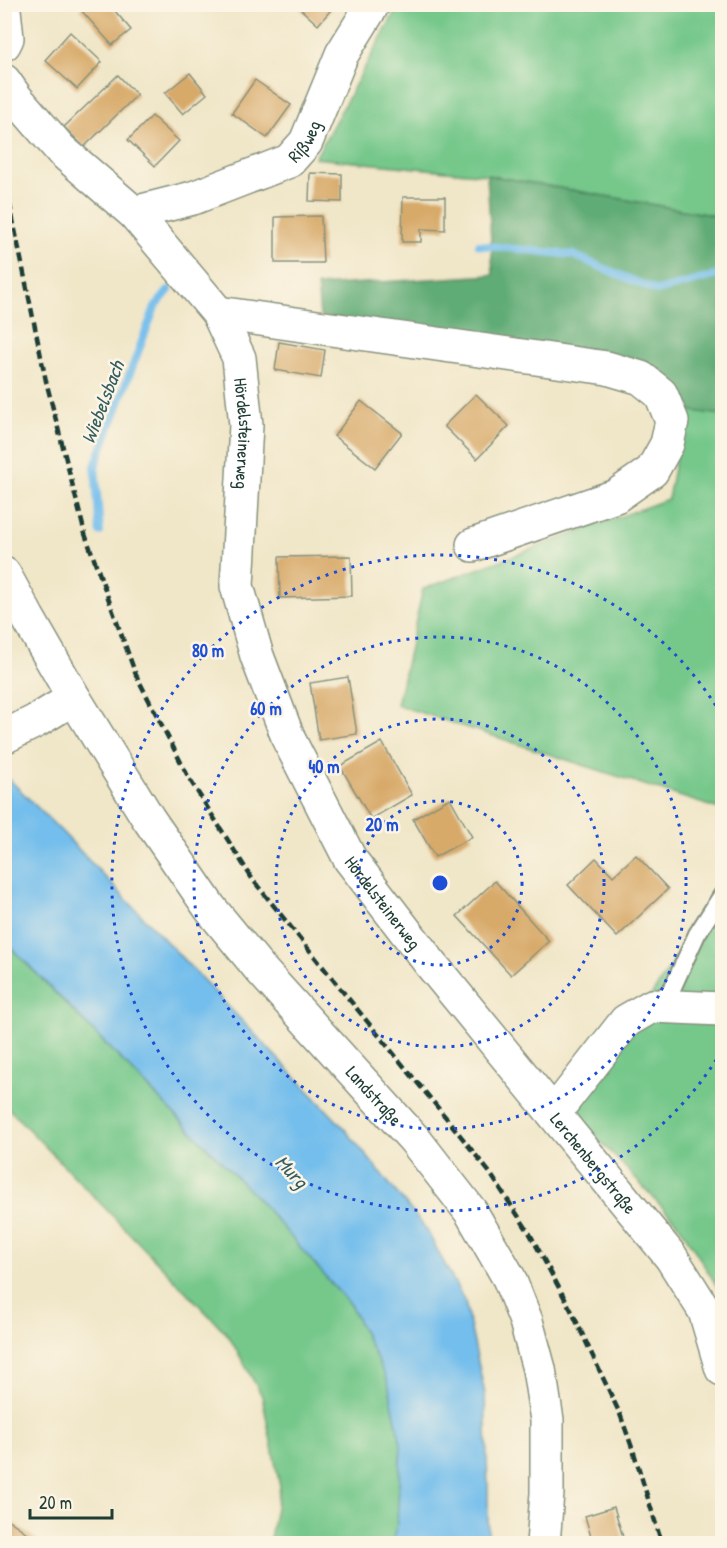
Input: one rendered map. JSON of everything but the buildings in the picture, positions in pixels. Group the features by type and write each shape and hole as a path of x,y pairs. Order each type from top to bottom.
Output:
{"street":[{"name":"Rißweg","path":"134,213 193,198 289,161 306,142 342,54 373,4"},
{"path":"4,10 7,38 4,44"},
{"name":"Hördelsteinerweg","path":"4,81 62,150 134,213 218,313 239,358 246,425 237,586 257,656 289,740 350,858 430,963 554,1113"},
{"path":"218,313 607,368 641,378 661,394 672,421 667,444 652,471 616,496 473,545"},
{"name":"Landstraße","path":"4,574 74,698 148,818 210,908 261,970 415,1140 471,1212 510,1278 526,1321 539,1369 547,1420 547,1493 543,1544"},
{"path":"4,736 36,721 74,698"},
{"path":"652,1006 723,1009"},
{"name":"Lerchenbergstraße","path":"652,1006 626,1021 554,1113 671,1257 705,1311 723,1369"}],"lane":[{"path":"652,1006 672,989 697,934 723,895"}],"green space":[{"path":"399,5 722,5 722,217 487,175 315,158"},
{"path":"487,175 722,217 722,415 685,410 648,366 320,316 317,286 493,275"},
{"path":"685,410 722,415 722,810 397,705 423,589 668,499"},
{"path":"722,890 722,1299 720,1291 679,1225 573,1112"},
{"path":"4,941 260,1201 351,1306 388,1382 401,1444 397,1525 392,1543 269,1543 280,1487 262,1396 228,1335 5,1105"}],"water":[{"name":"Murg","path":"4,774 344,1128 426,1229 465,1302 485,1394 488,1543 392,1543 397,1525 401,1444 388,1382 351,1306 260,1201 5,941"}],"waterway":[{"name":"Wiebelsbach","path":"479,245 573,255 657,291 722,274"},
{"name":"Wiebelsbach","path":"100,532 95,466 155,307 169,290"}],"railway":[{"path":"4,176 46,381 85,534 136,675 190,780 253,880 490,1173 530,1234 571,1310 620,1414 662,1544"}]}
